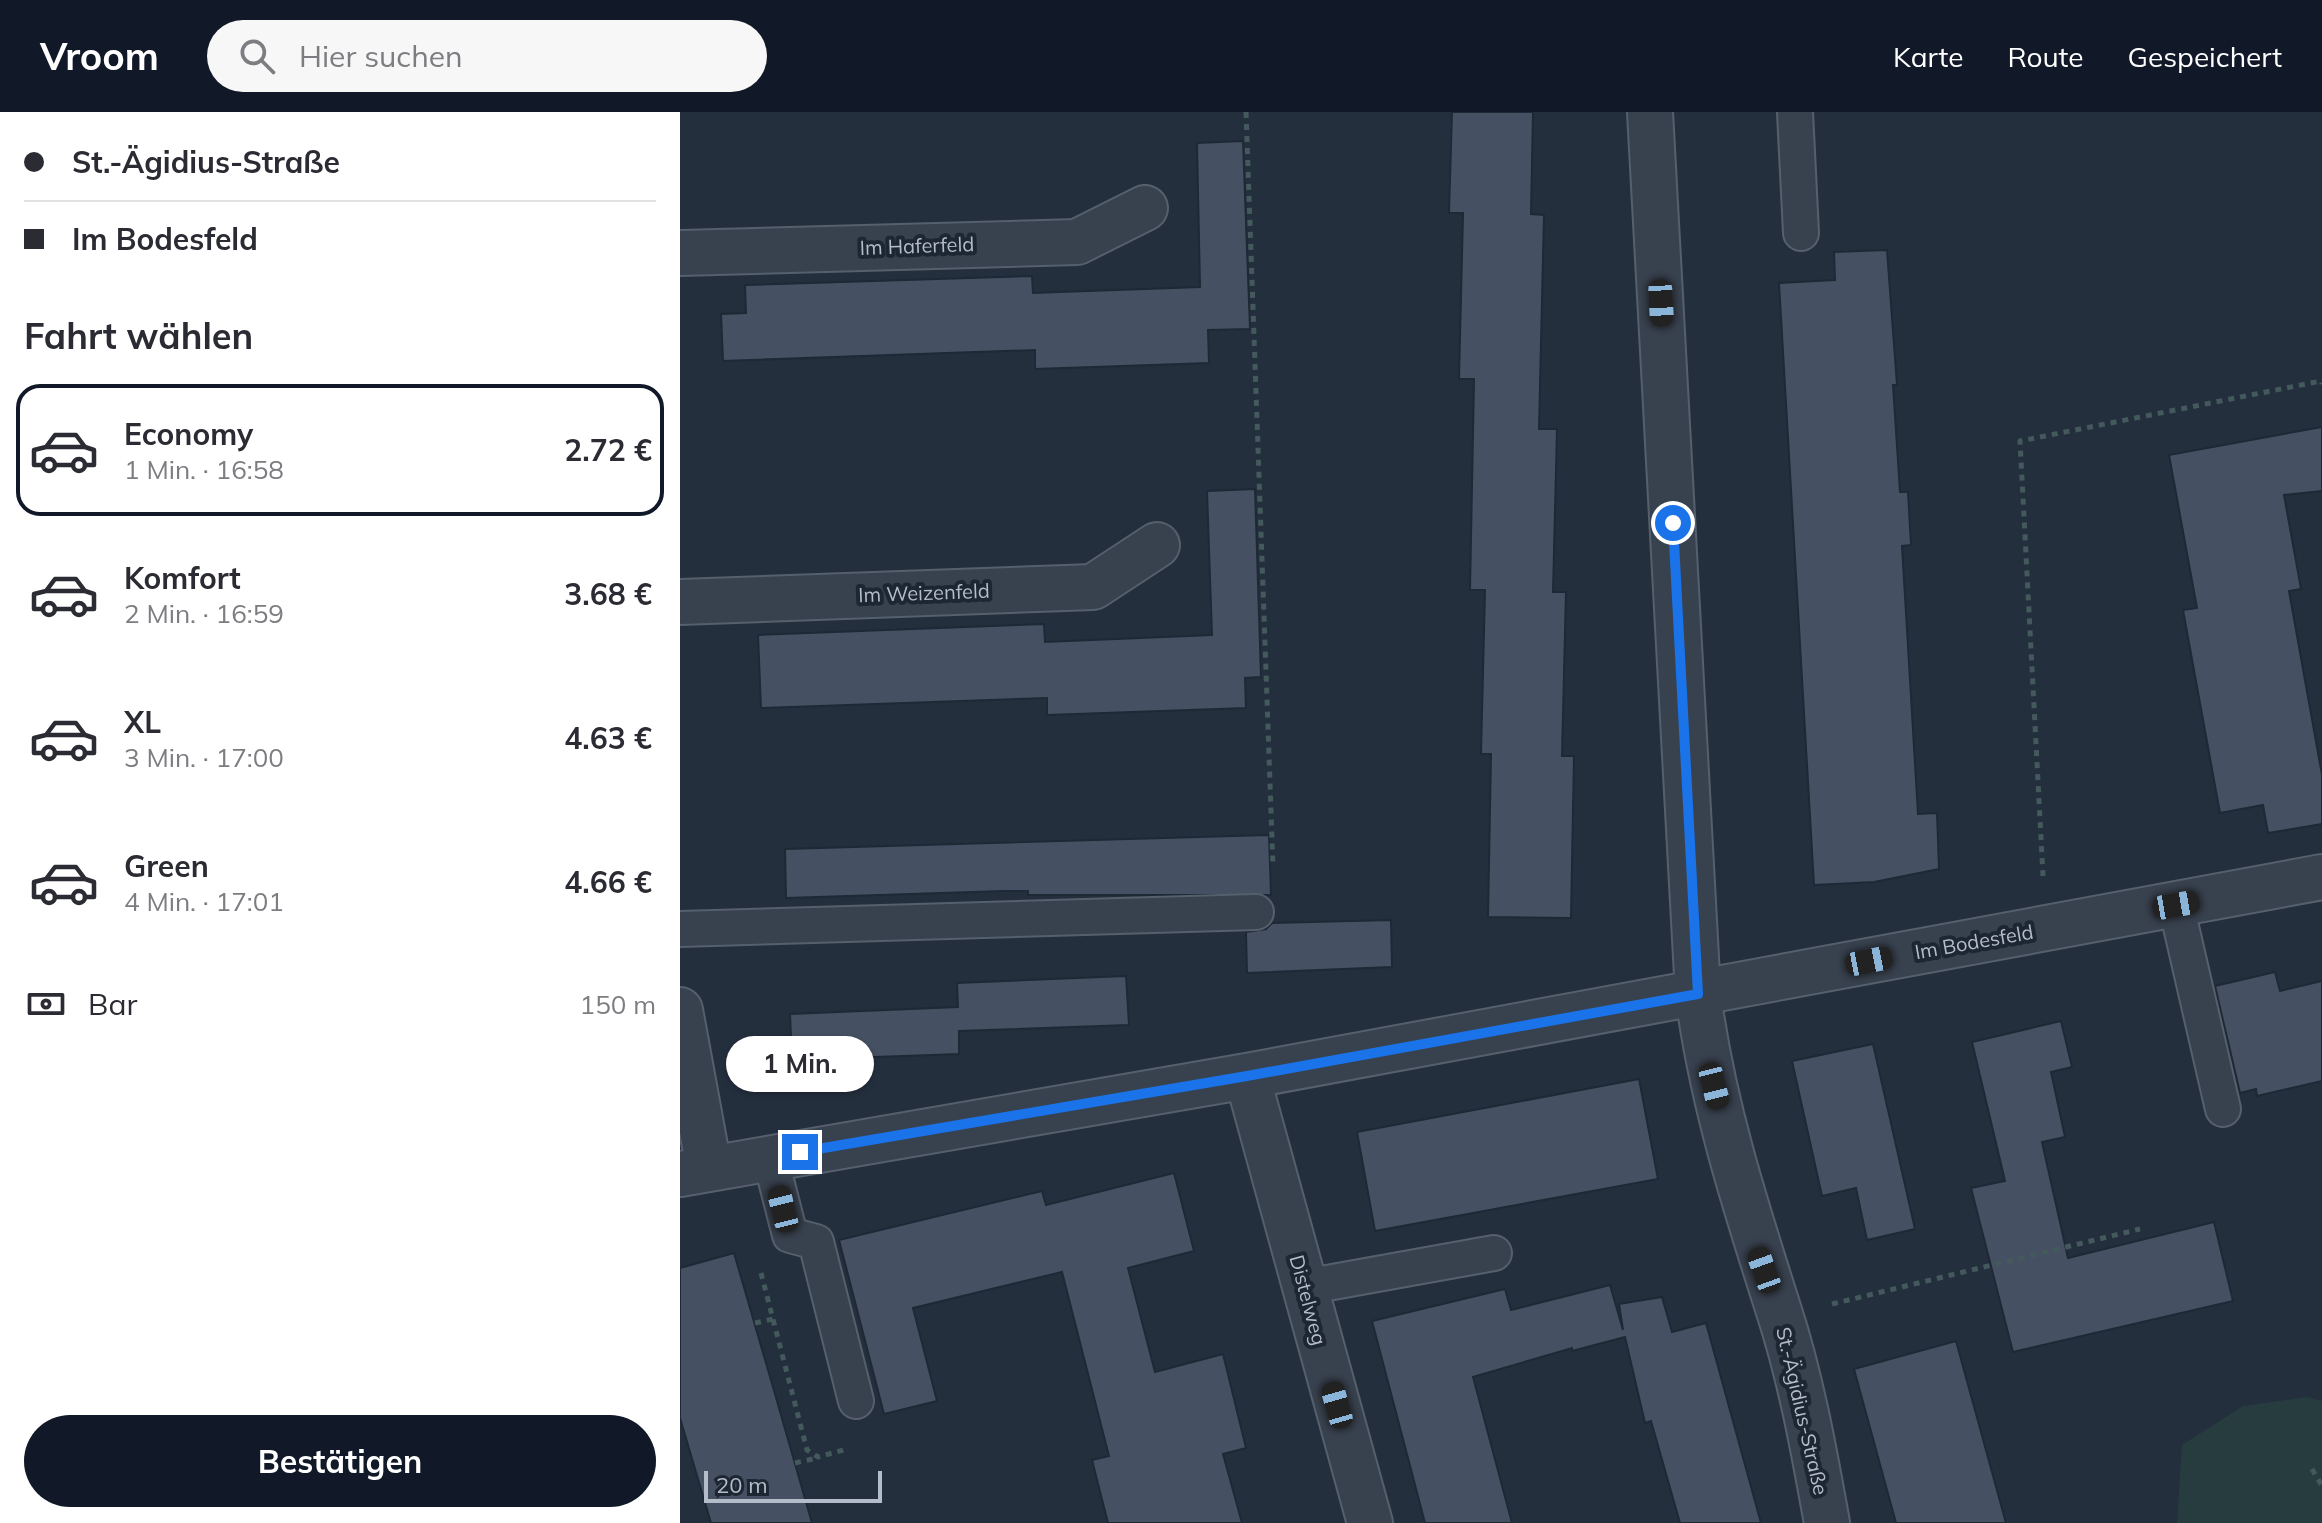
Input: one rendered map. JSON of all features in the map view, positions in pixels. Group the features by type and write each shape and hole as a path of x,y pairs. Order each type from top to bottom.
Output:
{"street":[{"name":"St.-Ägidius-Straße","path":"1650,112 1698,994 1706,1055 1757,1249 1780,1317 1812,1438 1827,1523"},
{"name":"Im Haferfeld","path":"680,253 1077,242 1145,208"},
{"name":"Im Weizenfeld","path":"680,602 1093,587 1157,545"},
{"name":"Im Bodesfeld","path":"695,1171 1247,1076 2322,877"},
{"path":"680,1010 695,1171"},
{"name":"Distelweg","path":"1247,1076 1370,1523"}],"lane":[{"path":"1795,112 1801,233"},
{"path":"2176,905 2223,1109"},
{"path":"680,929 1256,912"},
{"path":"770,1157 790,1235 816,1242 856,1401"},
{"path":"1305,1287 1494,1253"}],"path":[{"path":"1246,112 1274,895 1256,912"},
{"path":"2046,928 2020,441 2321,381 2322,384"},
{"path":"1780,1317 2140,1229"},
{"path":"2103,1238 2105,1249"},
{"path":"755,1323 773,1319"},
{"path":"795,1463 818,1457"},
{"path":"2312,1469 2322,1486"}],"green space":[{"path":"2307,1397 2322,1401 2322,1523 2177,1523 2182,1445 2243,1406"}],"building":[{"path":"1452,112 1533,112 1531,214 1544,215 1539,429 1557,429 1553,592 1566,592 1562,756 1574,756 1571,918 1488,917 1491,754 1481,754 1485,590 1470,590 1474,379 1459,379 1463,213 1449,213"},
{"path":"1243,141 1250,329 1208,330 1209,363 1035,369 1035,350 723,361 721,314 746,313 745,285 1032,276 1033,293 1200,287 1197,143"},
{"path":"1887,250 1897,385 1893,385 1900,492 1908,492 1911,545 1902,546 1918,814 1937,813 1939,869 1874,882 1814,885 1779,283 1835,280 1834,252"},
{"path":"2322,427 2322,491 2284,495 2301,589 2289,591 2322,775 2322,824 2268,833 2263,805 2220,813 2183,610 2197,608 2169,455"},
{"path":"1255,489 1261,677 1245,678 1246,708 1047,715 1047,698 761,708 758,635 1044,624 1045,642 1212,635 1207,491"},
{"path":"1269,835 1271,895 1028,895 1028,891 1004,891 786,898 785,849"},
{"path":"1391,920 1392,967 1247,973 1246,932 1266,929 1272,923"},
{"path":"2275,972 2280,991 2322,981 2322,1081 2257,1096 2256,1089 2240,1093 2215,986"},
{"path":"1126,976 1129,1025 959,1031 959,1054 792,1060 790,1014 958,1007 957,983"},
{"path":"2061,1021 2072,1067 2051,1072 2065,1137 2042,1142 2068,1258 2214,1222 2233,1301 2013,1352 1971,1188 2005,1181 1972,1042"},
{"path":"1873,1044 1915,1229 1867,1240 1856,1188 1822,1196 1792,1061"},
{"path":"1639,1079 1658,1179 1375,1231 1357,1132"},
{"path":"1174,1173 1194,1251 1128,1268 1155,1372 1223,1354 1246,1448 1223,1454 1242,1523 1108,1523 1092,1460 1109,1456 1062,1272 913,1308 937,1401 884,1414 839,1240 1042,1191 1046,1205"},
{"path":"734,1253 812,1523 711,1523 680,1418 680,1268"},
{"path":"1610,1285 1623,1330 1619,1304 1662,1297 1672,1332 1706,1323 1761,1523 1680,1523 1651,1421 1645,1423 1625,1337 1572,1351 1572,1348 1473,1377 1512,1523 1425,1523 1372,1321 1505,1289 1511,1310"},
{"path":"1956,1341 2006,1523 1896,1523 1854,1369"}],"route":[{"path":"800,1152 1247,1076 1698,994 1673,523"}]}
